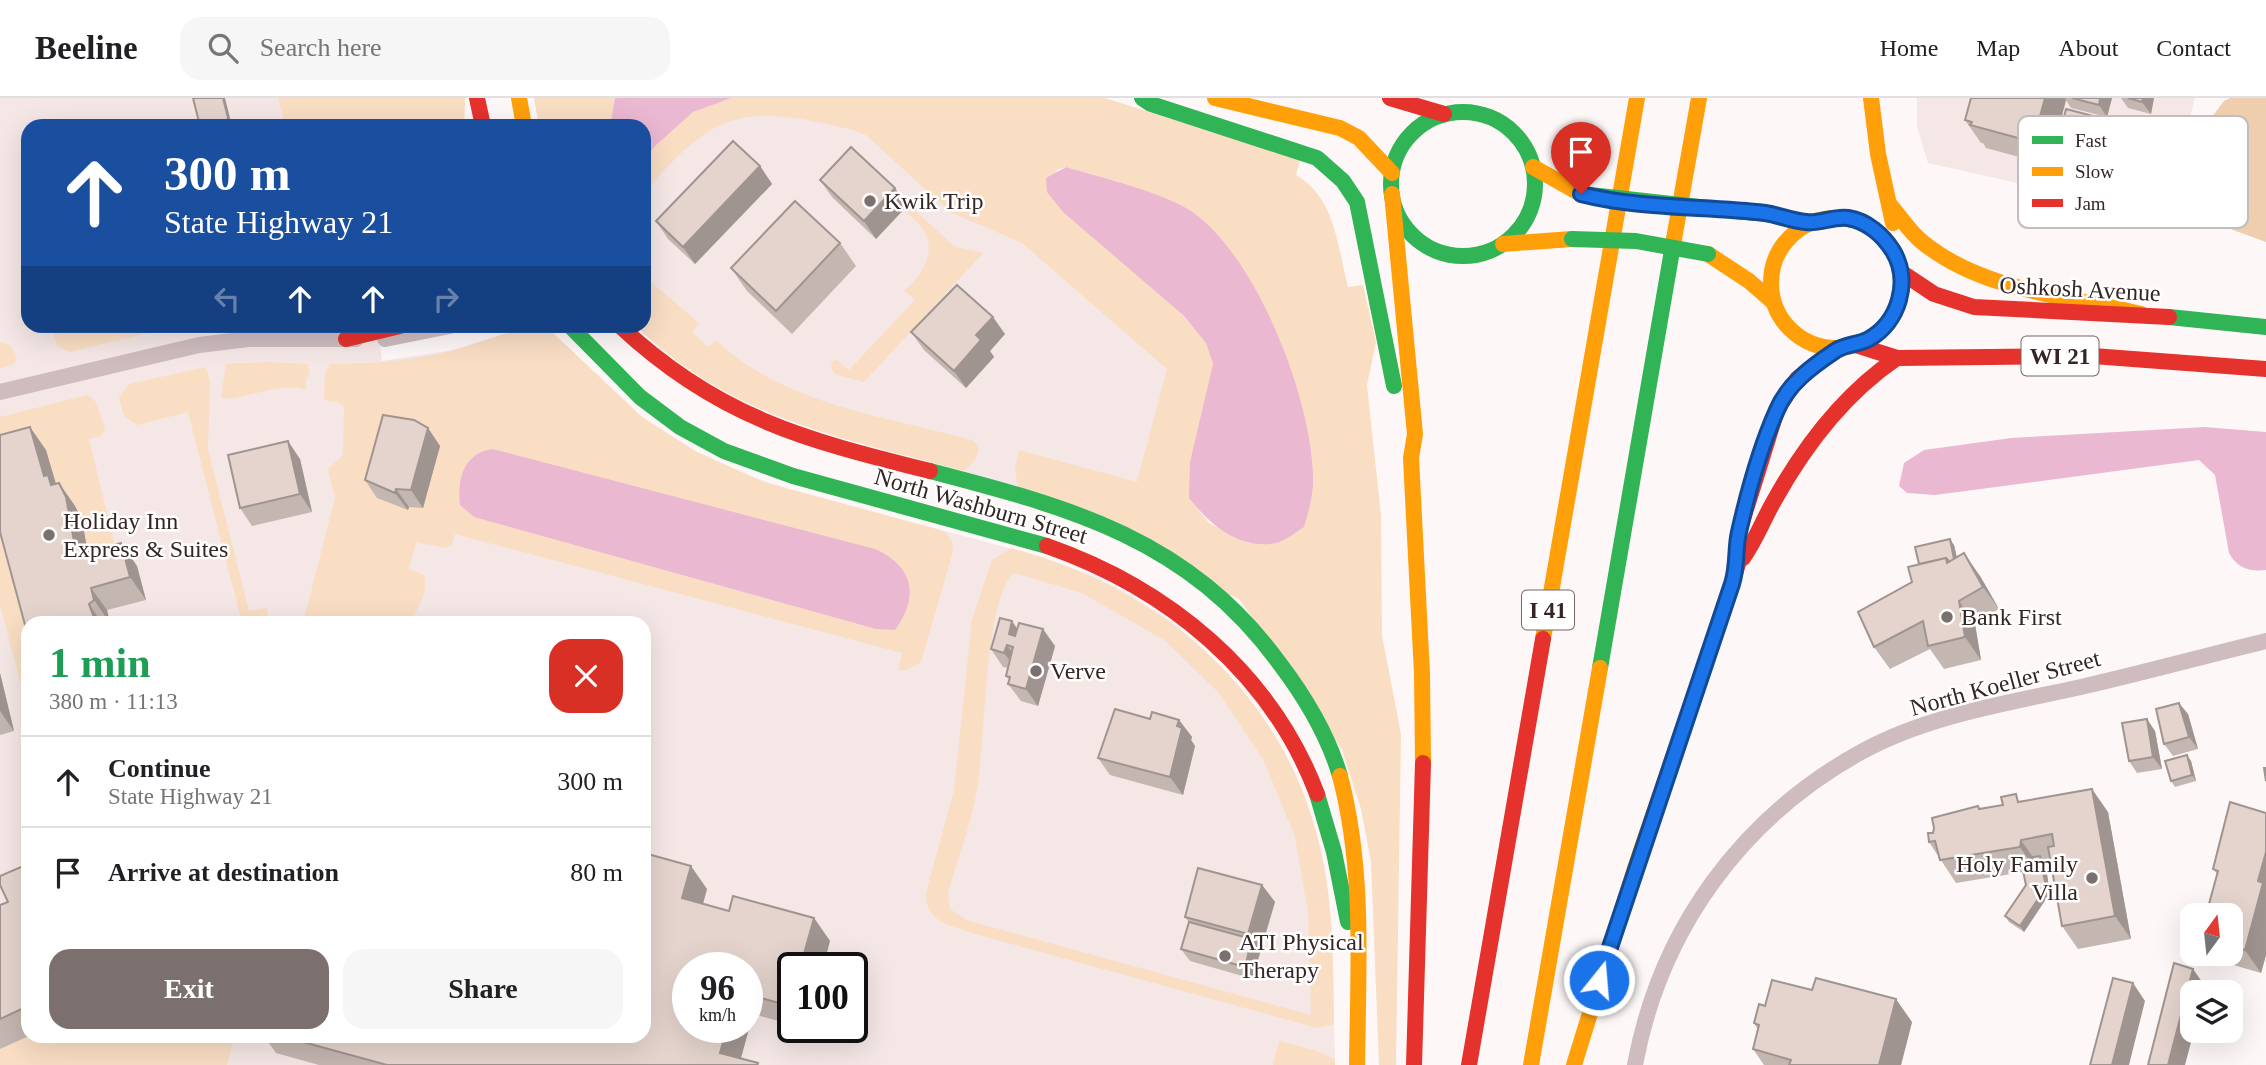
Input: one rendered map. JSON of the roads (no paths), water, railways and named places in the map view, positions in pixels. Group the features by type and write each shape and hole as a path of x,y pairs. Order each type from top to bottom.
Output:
{"main road":[{"path":"519,98 523,119"},
{"path":"1142,98 1151,104 1317,158 1343,181 1357,202 1411,458 1422,674 1423,797 1414,1065"},
{"path":"1215,98 1340,128 1359,138 1392,173"},
{"path":"1390,98 1444,114"},
{"path":"1462,112 1478,98"},
{"name":"I 41","path":"1469,1065 1637,98"},
{"name":"I 41","path":"1531,1065 1699,98"},
{"path":"1871,98 1878,154 1896,241 1895,255"},
{"path":"473,119 477,100"},
{"path":"477,100 481,119"},
{"path":"1392,194 1397,214 1409,231 1424,245 1443,253 1464,256 1485,253 1503,244 1527,218 1536,184 1526,148 1514,132 1488,117 1462,112 1444,114 1425,122 1409,136 1398,153 1392,173 1392,194 1415,434 1411,458"},
{"path":"1533,167 1581,194 1767,214 1809,223"},
{"path":"1889,204 1923,242 1973,270 2011,284 2141,314"},
{"path":"1829,217 1850,218 1869,226 1885,239 1895,255 1901,272 1901,291 1896,309 1886,325 1856,345 1821,347 1796,335 1777,314 1770,283 1772,264 1780,247 1793,233 1809,223 1829,217"},
{"path":"1503,244 1572,239 1636,241 1709,254 1772,301"},
{"name":"Oshkosh Avenue","path":"1901,272 1934,294 1974,307 2141,314 2266,327"},
{"path":"346,339 371,333"},
{"name":"North Washburn Street","path":"576,333 600,361 647,405 682,429 722,450 773,471 1076,555 1141,586 1178,609 1234,661 1282,722 1299,752 1314,785 1330,837 1357,966"},
{"name":"North Washburn Street","path":"628,333 675,376 753,420 1094,520 1153,547 1231,607 1293,683 1320,726 1336,761 1351,816 1357,862 1357,1065"},
{"name":"WI 21","path":"1856,345 1896,358 2093,356 2266,369"},
{"path":"1574,1065 1623,905 1738,564 1738,535 1777,410 1797,379 1838,348"},
{"path":"1738,564 1754,545 1770,509 1810,445 1866,379 1896,358"}],"street":[{"path":"0,392 199,345 248,340 346,339 423,333"},
{"name":"North Koeller Street","path":"1634,1065 1656,986 1694,907 1733,852 1774,811 1802,789 1864,750 1929,724 2266,641"}],"place":[{"name":"Kwik Trip","path":"870,201"},
{"name":"Holiday Inn Express & Suites","path":"49,535"},
{"name":"Bank First","path":"1947,617"},
{"name":"Verve","path":"1036,671"},
{"name":"Holy Family Villa","path":"2092,878"},
{"name":"ATI Physical Therapy","path":"1225,956"}]}
